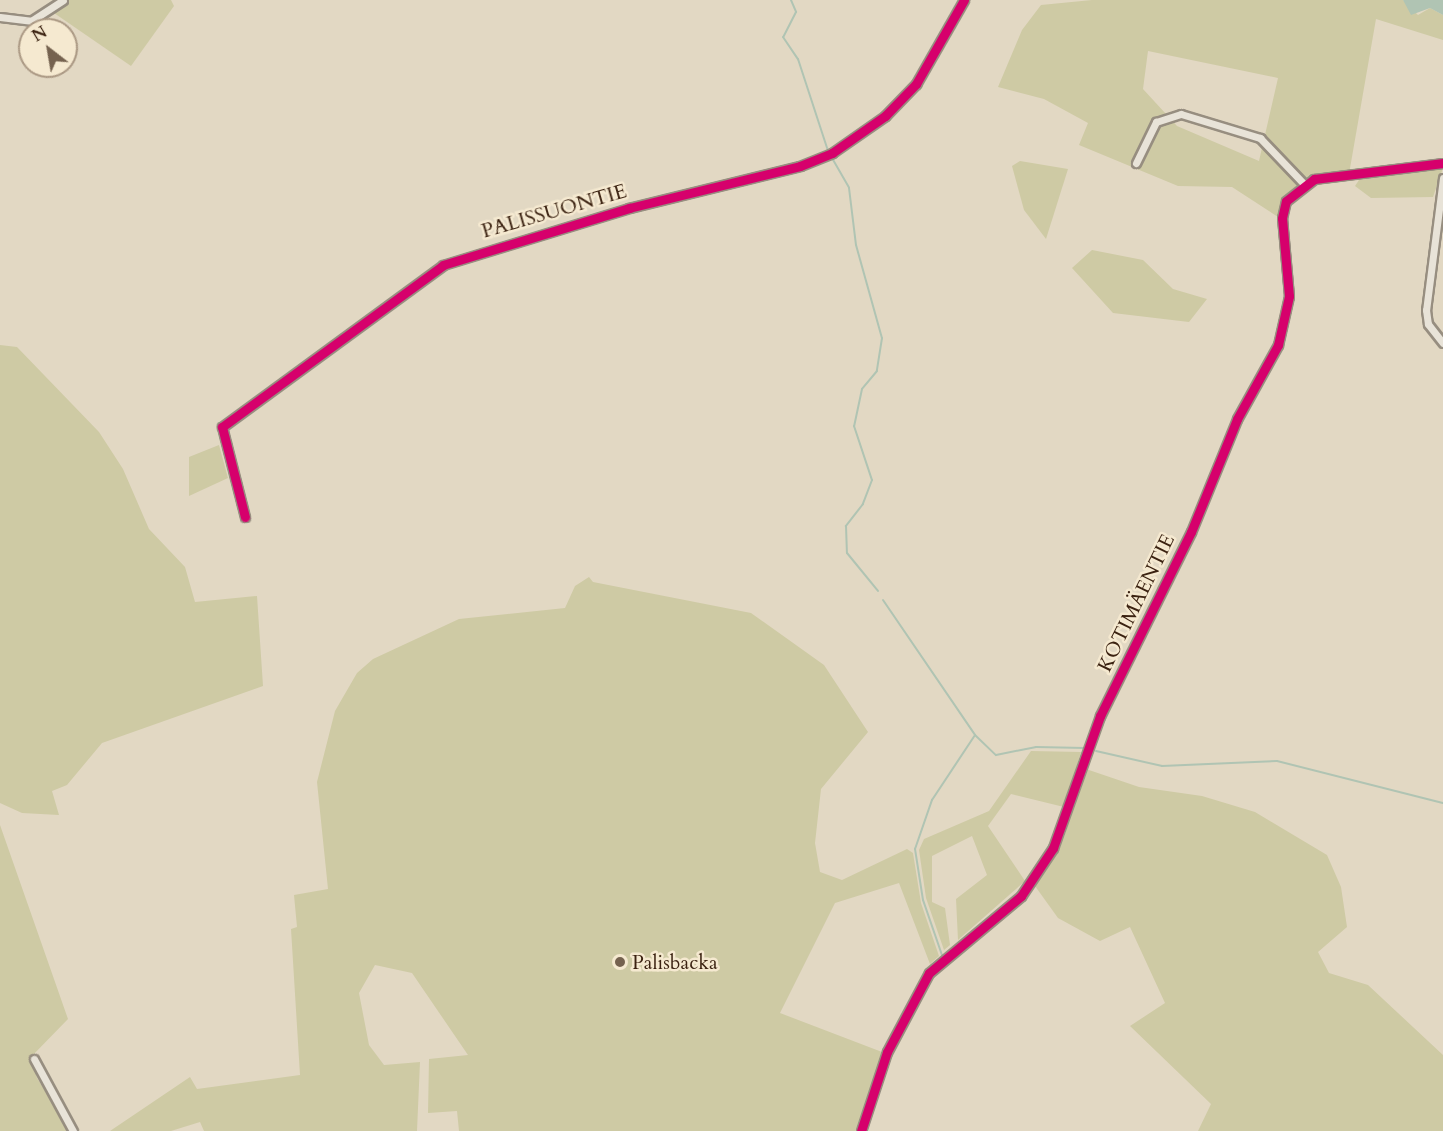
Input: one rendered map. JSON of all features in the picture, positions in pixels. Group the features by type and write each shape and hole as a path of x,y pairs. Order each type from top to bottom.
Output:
{"street":[{"path":"0,17 31,21 63,0"},
{"name":"PALISSUONTIE","path":"245,518 222,427 443,265 629,208 800,166 832,153 885,116 916,84 964,0"},
{"path":"1136,163 1156,122 1181,114 1260,138 1279,152 1304,184 1443,162"},
{"path":"1443,178 1426,310 1428,324 1443,343"},
{"name":"KOTIMÄENTIE","path":"861,1131 887,1052 929,973 1021,896 1053,848 1100,716 1191,532 1237,419 1278,345 1289,296 1283,208 1304,184"},
{"path":"34,1059 73,1131"}],"shaded area":[{"path":"69,0 171,0 174,6 131,66 78,30 78,18 61,18 54,13"},
{"path":"1092,0 1403,0 1418,15 1430,8 1443,15 1443,40 1376,19 1349,174 1313,176 1298,184 1282,201 1278,217 1232,187 1178,186 1079,145 1088,123 1044,99 998,87 1022,30 1041,5","holes":["1148,51 1278,78 1259,161 1177,126 1143,89"]},
{"path":"1403,0 1443,0 1443,15 1430,8 1411,15"},
{"path":"1020,161 1068,169 1046,239 1024,210 1012,166"},
{"path":"1443,168 1433,197 1371,198 1355,186 1359,180"},
{"path":"1092,250 1143,260 1173,289 1207,299 1189,322 1113,313 1072,268"},
{"path":"0,345 17,347 99,432 123,469 149,529 185,567 195,602 257,596 263,686 102,743 67,785 52,791 59,815 22,813 0,803"},
{"path":"219,445 228,478 189,496 189,457"},
{"path":"589,577 593,582 751,613 824,665 868,732 821,789 815,843 820,872 842,880 907,849 913,853 921,903 939,956 930,964 899,883 835,903 780,1013 882,1052 856,1131 459,1131 457,1111 428,1113 429,1059 468,1055 412,973 375,965 359,993 369,1045 384,1065 420,1062 417,1131 204,1131 200,1122 171,1131 110,1131 190,1077 197,1089 300,1075 291,929 297,927 294,895 328,889 317,782 335,711 357,673 373,659 459,619 565,608 575,586"},
{"path":"1031,751 1081,752 1064,807 1011,794 988,826 1025,881 958,940 956,899 987,875 972,836 932,856 932,902 945,908 950,945 944,950 926,898 919,850 924,839 989,811"},
{"path":"1086,769 1139,787 1202,796 1255,812 1327,855 1341,887 1347,927 1318,952 1329,973 1368,985 1443,1055 1443,1131 1198,1131 1211,1104 1130,1026 1165,1003 1130,927 1100,941 1058,918 1035,886 1064,837"},
{"path":"0,825 68,1019 31,1057 37,1078 70,1131 0,1131"}],"waterway":[{"path":"791,0 796,12 783,37 798,59 828,151"},
{"path":"832,158 849,188 856,245 882,338 877,371 862,389 854,426 872,480 863,504 846,526 847,553 878,591"},
{"path":"883,600 975,735 996,755 1036,747 1085,748"},
{"path":"943,958 923,900 915,849 932,800 975,735"},
{"path":"1096,751 1162,766 1277,761 1443,803"}],"cycle path":[{"path":"245,517 222,427 443,265 629,208 800,166 832,153 885,116 916,84 964,0"},
{"path":"861,1131 887,1052 929,973 1021,896 1053,848 1100,716 1191,532 1237,419 1278,345 1289,296 1282,218 1286,201 1314,179 1443,163"}],"place":[{"name":"Palisbacka","path":"620,962"}]}
